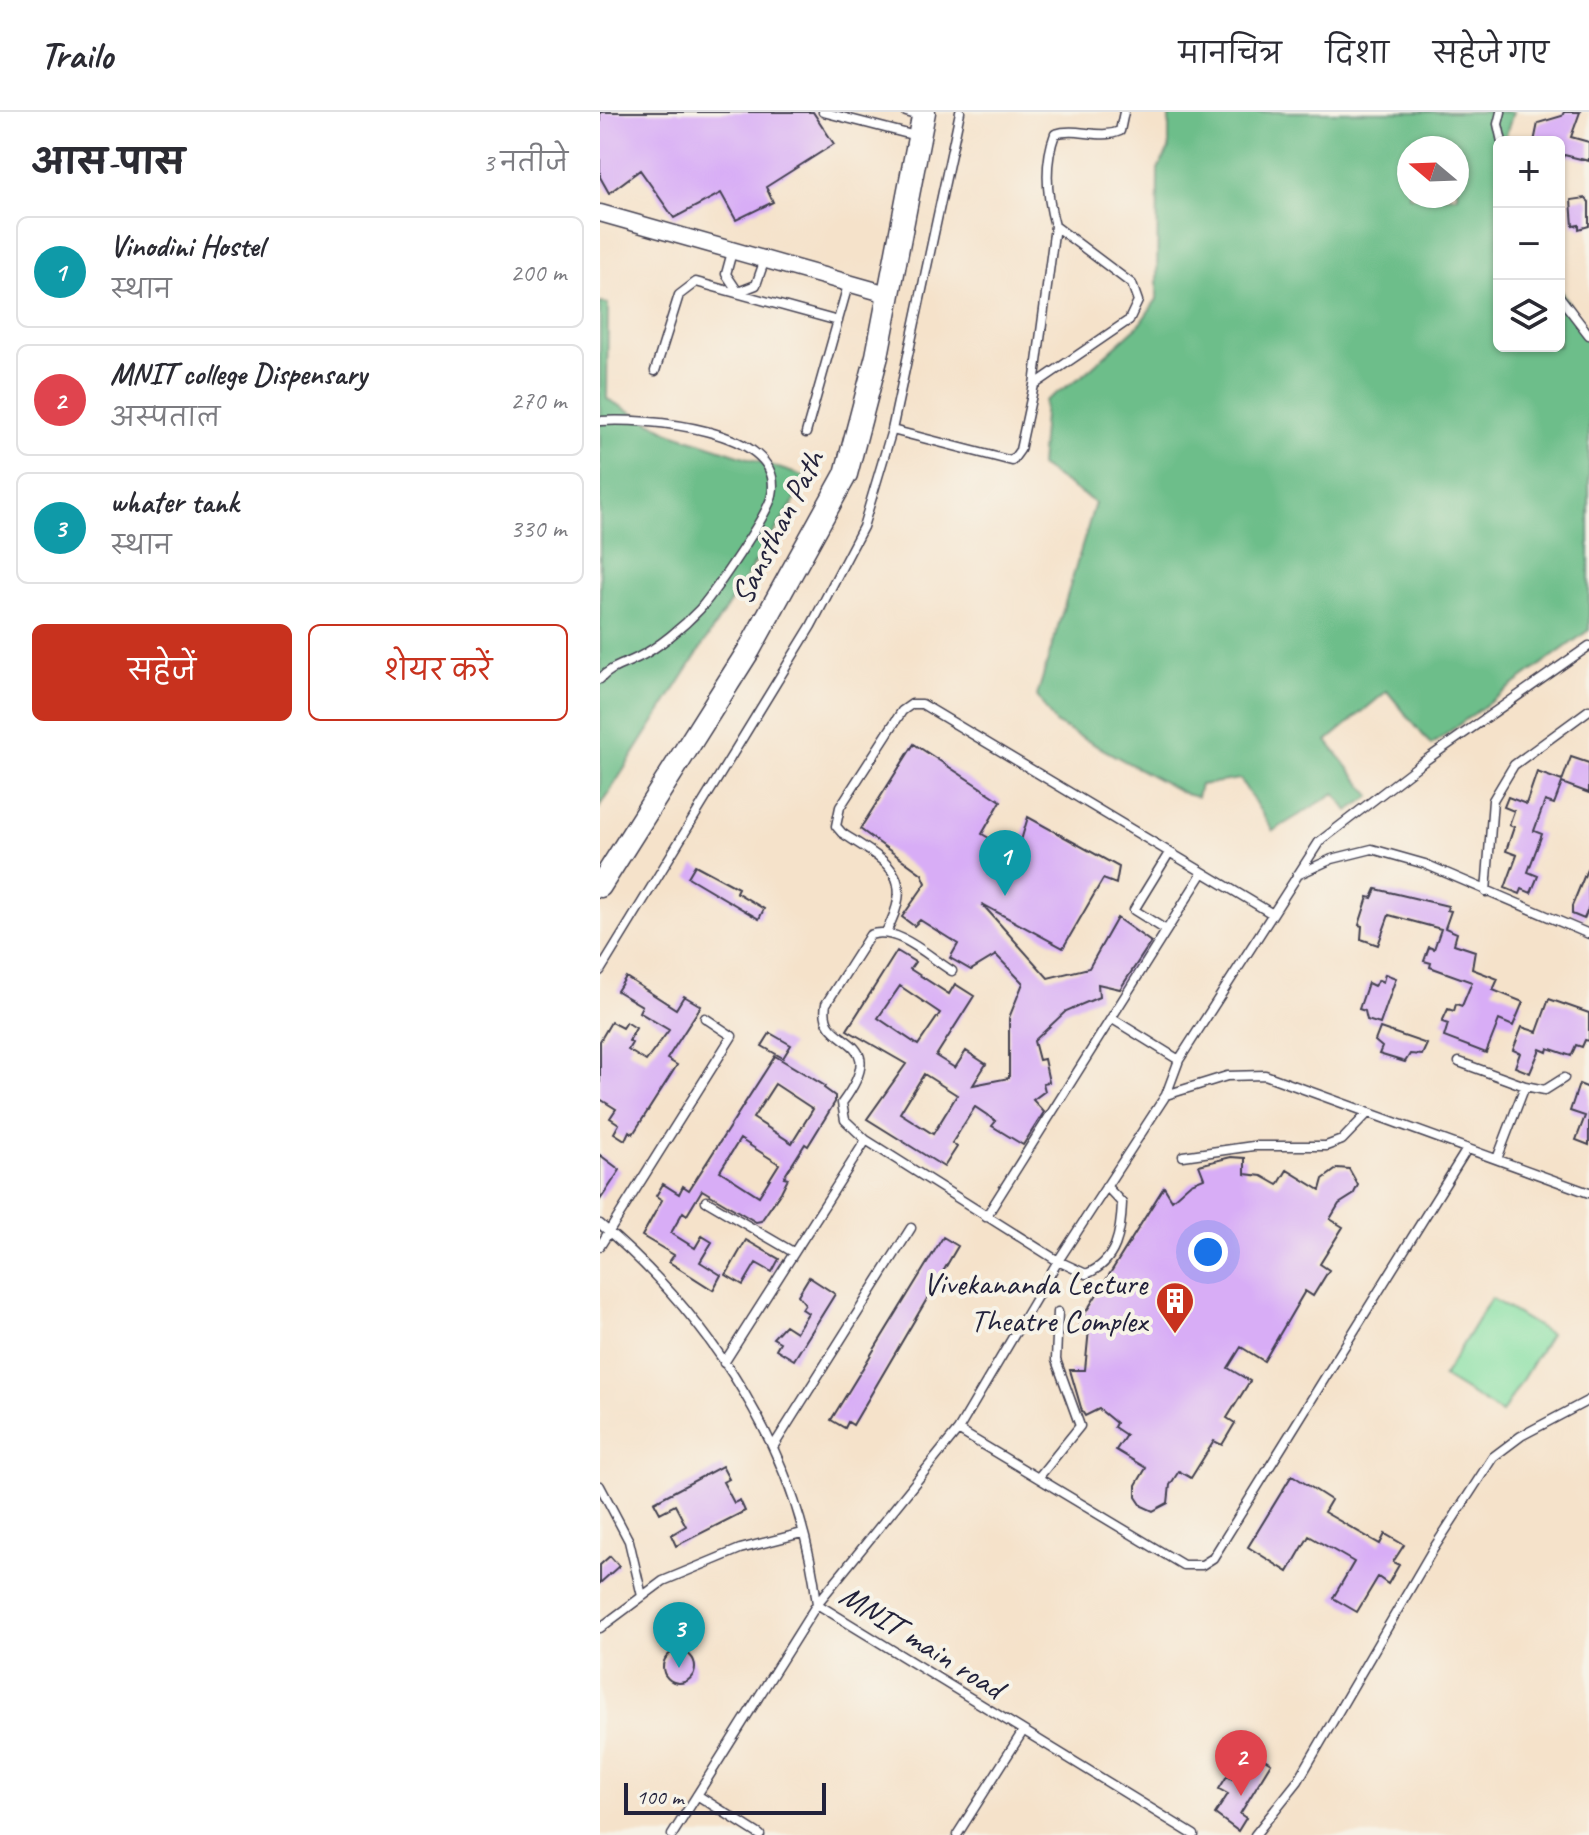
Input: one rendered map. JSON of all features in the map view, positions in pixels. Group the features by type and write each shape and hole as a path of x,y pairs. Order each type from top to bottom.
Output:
{"street":[{"name":"Sansthan Path","path":"600,886 749,650 846,474 877,356 918,119"},
{"path":"600,213 764,262 887,294"}],"lane":[{"path":"823,112 918,119"},
{"path":"600,971 811,626 863,527 892,430 960,112"},
{"path":"892,430 1012,461 1020,450 1034,385 1055,226 1049,203 1049,150 1055,134 1063,131 1109,135 1120,131 1124,112"},
{"path":"1501,112 1498,124 1501,136"},
{"path":"1034,385 1129,320 1138,301 1132,284 1055,226"},
{"path":"732,252 726,274 738,292"},
{"path":"738,292 756,285 764,262"},
{"path":"655,371 679,295 696,282 838,321"},
{"path":"806,433 848,285"},
{"path":"1565,304 1589,335"},
{"path":"600,421 691,427 751,447 767,466 773,494 764,513 700,609 655,646 637,658 617,665 600,679"},
{"path":"817,1604 958,1430 1058,1261 1166,1095 1179,1060 1319,842 1423,762 1589,646"},
{"path":"886,932 896,913 899,877 890,864 842,833 836,826 837,817 902,711 912,704 922,704 1271,913"},
{"path":"1486,892 1493,800 1514,765 1589,710"},
{"path":"1297,875 1332,859 1372,849 1425,864 1589,934"},
{"path":"1166,930 1134,910 1169,853"},
{"path":"986,1217 1202,874"},
{"path":"952,971 886,932 870,935 826,1004 824,1015 826,1022 857,1051 863,1063 860,1079 842,1103 842,1112 866,1140 1058,1261 1086,1274 1098,1269 1118,1241 1122,1203 1106,1186"},
{"path":"705,1018 732,1036"},
{"path":"1111,1018 1179,1060"},
{"path":"600,1246 739,1027"},
{"path":"1459,1062 1545,1090 1564,1078"},
{"path":"1166,1095 1227,1076 1265,1075 1589,1193"},
{"path":"1497,1159 1525,1086"},
{"path":"1183,1156 1253,1146 1326,1146 1342,1140 1367,1114"},
{"path":"724,1363 866,1140"},
{"path":"958,1430 1183,1565 1202,1565 1213,1558 1467,1149"},
{"path":"706,1201 793,1252"},
{"path":"600,1224 672,1296 737,1378 773,1447 814,1574 817,1604"},
{"path":"773,1447 911,1228"},
{"path":"1038,1478 1080,1426 1056,1360 1058,1312"},
{"path":"1255,1835 1298,1781 1432,1551 1493,1457 1521,1436 1589,1400"},
{"path":"600,1486 629,1541 642,1596"},
{"path":"600,1628 663,1581 740,1549 802,1533"},
{"name":"MNIT main road","path":"672,1835 817,1604 1194,1835"},
{"path":"957,1835 1023,1731"},
{"path":"697,1795 760,1835"}],"green space":[{"path":"1169,112 1513,112 1506,136 1493,136 1493,352 1565,352 1565,297 1589,335 1589,630 1431,745 1387,691 1327,741 1371,796 1348,811 1335,793 1273,831 1240,779 1200,785 1197,797 1185,794 1055,723 1037,696 1095,503 1040,466 1045,401 1082,376 1139,325 1157,299 1158,169 1169,149"},
{"path":"600,303 608,304 607,399 669,432 809,478 600,807"},
{"path":"1491,1298 1550,1334 1502,1413 1443,1377"}],"building":[{"path":"600,112 813,112 834,144 766,187 773,202 736,220 721,193 674,218 640,170 609,193 600,177"},
{"path":"1564,112 1580,112 1571,137 1589,142 1589,161 1565,155 1565,136 1535,136 1538,123 1562,116"},
{"path":"1585,198 1589,202 1589,226 1579,229 1579,225 1573,226 1571,200"},
{"path":"914,744 1001,801 982,834 1017,854 1028,817 1119,867 1116,884 1103,879 1063,948 982,904 1048,978 1089,968 1117,918 1151,942 1120,989 1098,984 1099,997 1066,1011 1034,1041 1039,1060 1044,1059 1049,1082 1043,1083 1045,1091 1033,1100 1044,1112 1023,1145 992,1126 996,1121 975,1107 952,1143 957,1147 944,1167 867,1119 906,1064 847,1030 897,951 915,962 910,969 949,994 955,984 974,996 936,1056 955,1068 966,1051 986,1064 973,1085 1009,1078 1009,1018 1023,983 996,955 971,970 950,958 958,944 920,920 914,926 902,917 926,883 922,874 860,829","holes":["900,986 940,1013 918,1045 878,1018","924,1074 957,1095 933,1134 900,1113"]},
{"path":"1571,757 1589,763 1589,793 1562,783 1554,804 1545,801 1534,831 1542,834 1528,872 1538,876 1531,893 1522,889 1520,894 1505,888 1517,855 1506,851 1514,827 1509,825 1514,811 1504,807 1508,797 1526,804 1537,772 1562,781"},
{"path":"695,865 738,888 736,892 764,909 759,919 688,877"},
{"path":"1588,867 1589,907 1584,919 1572,914 1572,906"},
{"path":"1376,889 1448,906 1447,910 1451,911 1445,928 1457,933 1454,944 1475,951 1472,969 1498,979 1493,990 1523,1002 1513,1026 1499,1020 1486,1053 1444,1037 1448,1024 1442,1022 1448,1009 1454,1011 1456,1004 1462,1006 1472,982 1430,967 1431,963 1424,961 1429,947 1434,949 1441,929 1389,915 1378,945 1361,939 1362,926 1359,925 1368,897 1372,898"},
{"path":"1385,974 1396,978 1380,1024 1367,1020 1365,1011 1359,1009 1368,983 1374,986 1379,980 1383,982"},
{"path":"626,977 676,1009 684,996 701,1006 667,1059 677,1065 633,1134 629,1131 625,1140 614,1133 619,1124 610,1118 616,1109 600,1099 600,1041 611,1022 622,1028 626,1022 636,1028 628,1050 646,1061 669,1030 639,1012 642,1006 617,991"},
{"path":"1549,999 1589,1013 1589,1041 1585,1040 1582,1047 1576,1045 1571,1056 1548,1048 1547,1052 1540,1049 1530,1073 1515,1067 1520,1053 1513,1050 1522,1027 1537,1032"},
{"path":"1380,1028 1427,1044 1422,1055 1410,1054 1405,1062 1379,1054 1382,1047 1375,1041"},
{"path":"770,1033 791,1045 783,1058 762,1046"},
{"path":"775,1056 825,1086 835,1096 835,1102 808,1146 805,1144 784,1177 788,1178 781,1192 761,1221 756,1222 702,1190 687,1215 683,1212 671,1233 695,1248 702,1236 712,1242 700,1262 721,1275 713,1290 669,1262 674,1255 642,1236 662,1200 656,1196 663,1184 679,1194 683,1186 689,1190","holes":["775,1084 813,1109 792,1143 753,1118","740,1139 779,1164 759,1196 720,1171"]},
{"path":"1579,1084 1589,1088 1589,1145 1576,1140 1585,1116 1570,1111"},
{"path":"600,1155 620,1170 600,1200"},
{"name":"Vivekananda Lecture Theatre Complex","path":"1231,1157 1245,1158 1245,1174 1262,1176 1278,1185 1287,1170 1320,1190 1323,1179 1338,1168 1349,1169 1358,1185 1353,1195 1339,1204 1330,1219 1343,1227 1320,1264 1329,1270 1313,1296 1305,1291 1264,1361 1241,1347 1228,1368 1250,1381 1227,1418 1235,1423 1222,1445 1214,1441 1191,1478 1179,1471 1170,1485 1168,1503 1153,1511 1142,1506 1136,1497 1136,1485 1146,1468 1116,1450 1126,1435 1114,1427 1116,1423 1099,1409 1085,1416 1082,1411 1070,1370 1085,1370 1089,1329 1079,1323 1164,1187 1172,1200 1191,1183 1204,1178 1199,1165"},
{"path":"943,1237 958,1246 853,1425 848,1422 845,1428 831,1420"},
{"path":"746,1240 779,1259 772,1272 756,1263 743,1285 726,1275"},
{"path":"809,1277 835,1294 794,1360 776,1349 780,1342 773,1338 785,1325 796,1332 808,1313 802,1309 805,1304 798,1295"},
{"path":"722,1466 729,1479 723,1482 734,1503 740,1500 745,1511 676,1546 671,1535 686,1526 675,1505 660,1513 654,1502"},
{"path":"1292,1475 1331,1500 1324,1512 1380,1544 1385,1534 1404,1545 1393,1562 1399,1565 1388,1584 1378,1577 1357,1612 1333,1598 1354,1562 1309,1536 1288,1572 1248,1547"},
{"path":"610,1556 619,1566 600,1583 600,1565"},
{"path":"679,1651 690,1656 695,1667 690,1678 679,1683 668,1678 663,1667 668,1656"},
{"path":"1261,1757 1271,1763 1240,1814 1246,1818 1238,1831 1215,1814 1228,1794 1219,1789 1227,1776 1232,1779 1243,1762 1253,1769"}],"place":[{"name":"Vinodini Hostel","path":"1005,896"},
{"name":"Vivekananda Lecture Theatre Complex","path":"1175,1335"},
{"name":"whater tank","path":"679,1668"},
{"name":"MNIT college Dispensary","path":"1241,1796"}]}
